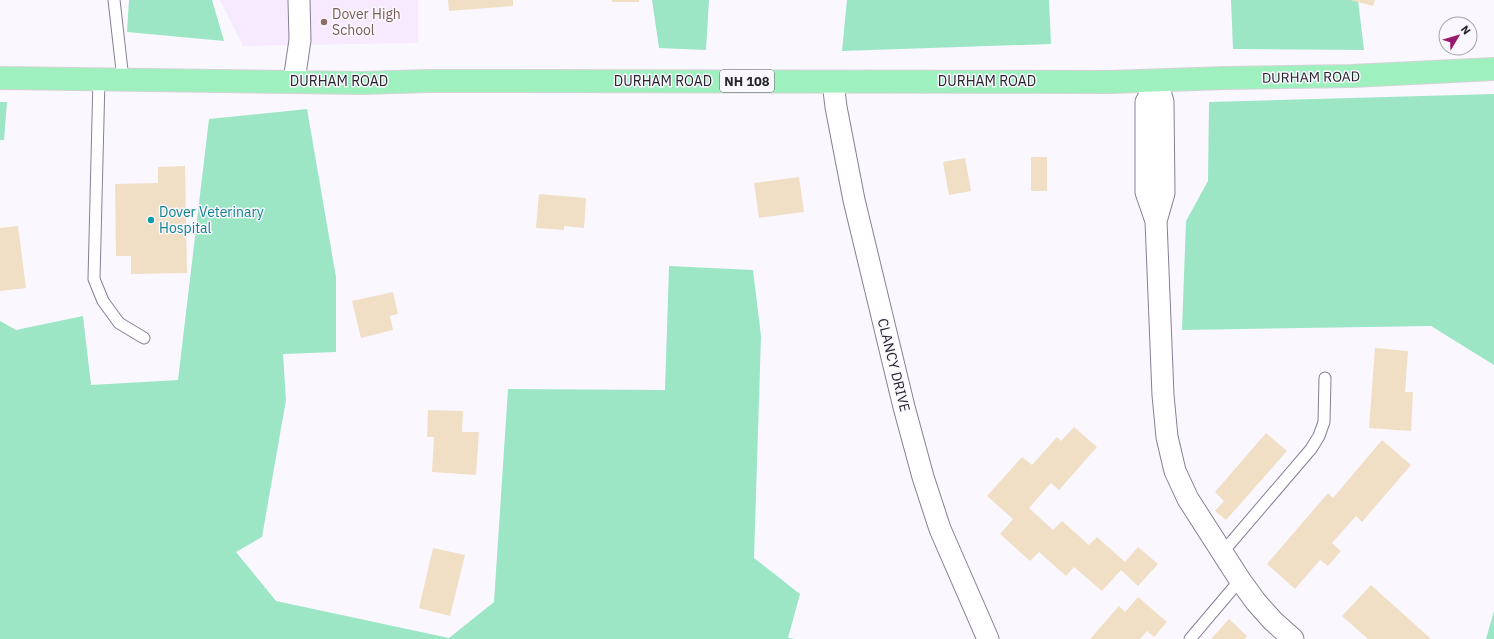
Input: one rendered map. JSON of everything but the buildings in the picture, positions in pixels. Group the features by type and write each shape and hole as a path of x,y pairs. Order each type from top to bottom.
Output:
{"main road":[{"name":"DURHAM ROAD","path":"0,78 362,83 427,81 1157,81 1226,78 1352,76 1494,69"}],"street":[{"path":"294,81 300,40 299,0"},
{"path":"1157,81 1162,102 1164,193 1156,221 1166,437 1175,471 1188,499 1240,580 1265,611 1293,639"},
{"name":"CLANCY DRIVE","path":"832,82 854,200 904,407 921,470 940,530 988,639"}],"lane":[{"path":"114,0 122,79"},
{"path":"99,79 94,279 103,301 118,322 144,338"},
{"path":"1222,553 1311,450 1319,436 1324,422 1325,378"},
{"path":"1190,639 1240,580"}],"shaded area":[{"name":"Dover High School","path":"220,0 418,0 418,43 243,46"}],"green space":[{"path":"129,0 212,0 224,41 127,32"},
{"path":"652,0 709,0 706,50 659,48"},
{"path":"847,0 1049,0 1051,44 842,51"},
{"path":"1231,0 1358,0 1364,50 1233,49"},
{"path":"1494,94 1494,365 1431,326 1182,330 1186,221 1208,181 1209,102"},
{"path":"0,102 7,102 4,140 0,140"},
{"path":"307,109 336,277 336,352 283,354 286,400 262,537 236,552 276,601 449,638 494,602 508,389 665,390 669,266 753,270 761,336 754,558 800,594 788,638 796,639 0,639 0,321 16,330 83,316 91,385 178,380 209,119"},
{"path":"1494,611 1494,639 1486,639"}],"place":[{"name":"Dover High School","path":"324,22"},
{"name":"Dover Veterinary Hospital","path":"151,220"}]}
